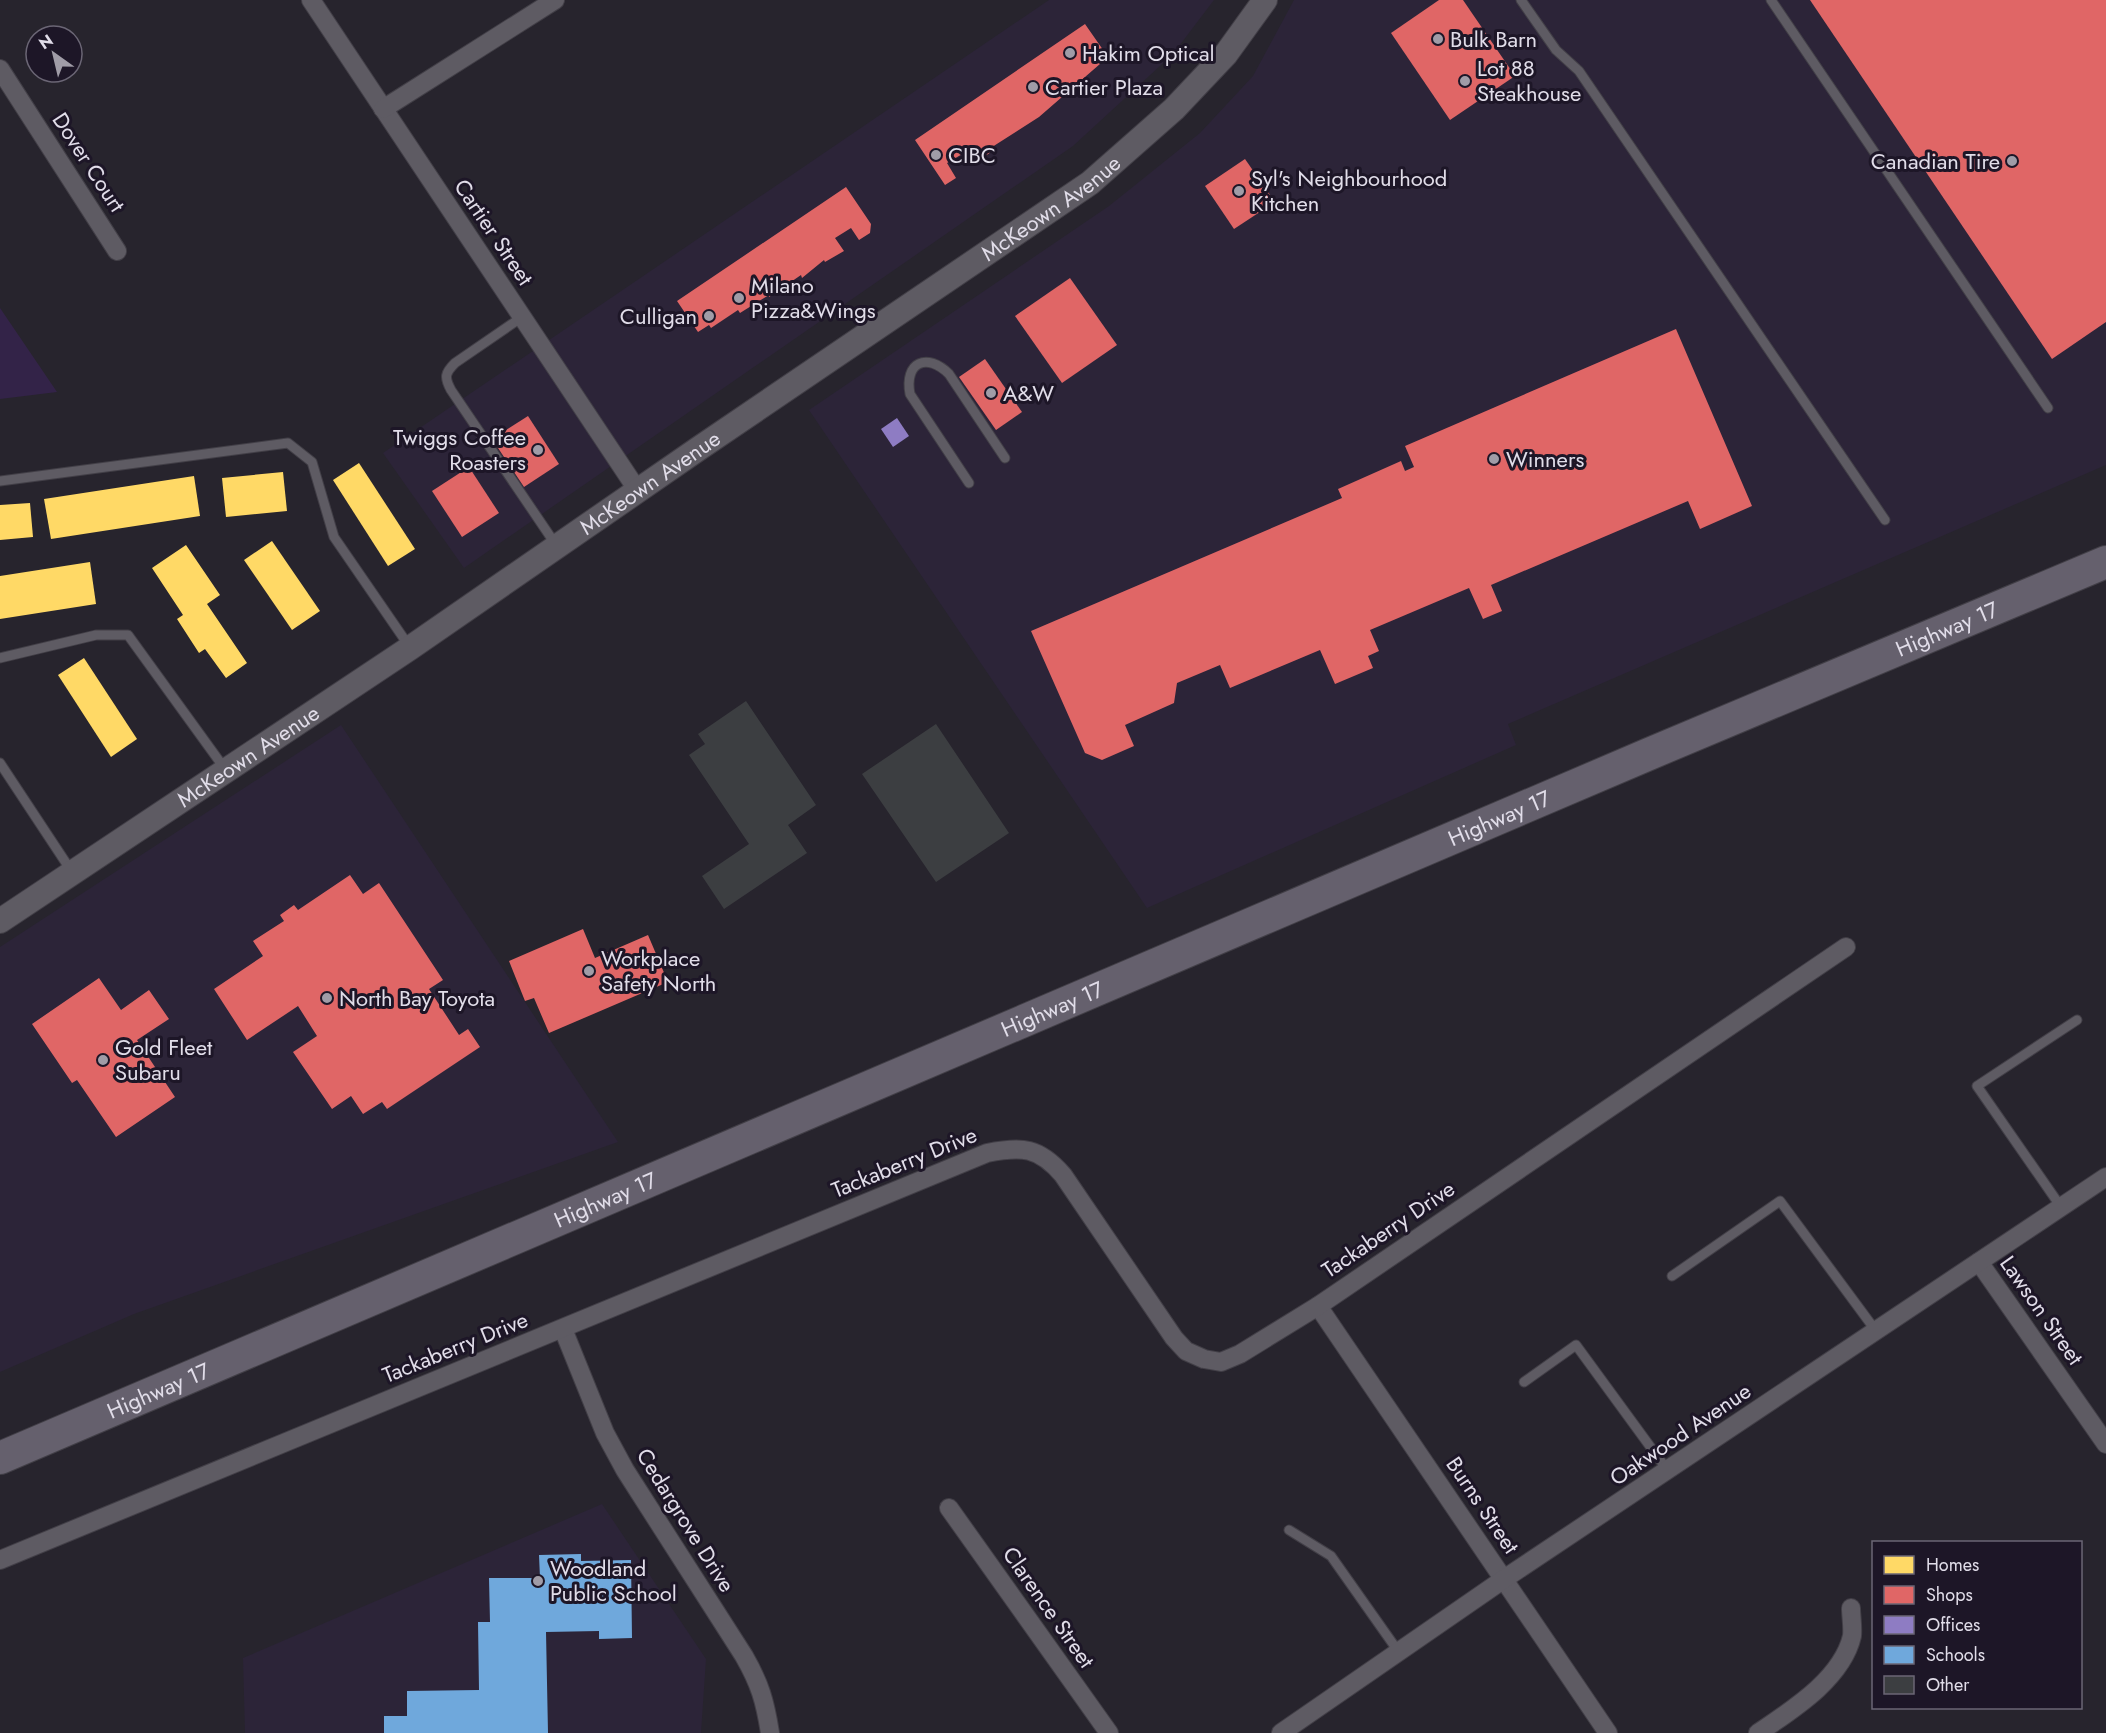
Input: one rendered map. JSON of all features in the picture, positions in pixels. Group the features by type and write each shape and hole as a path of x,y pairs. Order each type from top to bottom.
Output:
{"highway":[{"name":"Highway 17","path":"0,1458 1616,768 2106,562"}],"street":[{"name":"Cartier Street","path":"311,0 638,491"},
{"path":"383,109 555,0"},
{"name":"McKeown Avenue","path":"0,921 410,648 1090,183 1174,109 1226,54 1265,0"},
{"name":"Dover Court","path":"0,69 117,251"},
{"name":"Tackaberry Drive","path":"0,1560 987,1153 1020,1149 1034,1151 1051,1161 1063,1175 1174,1338 1186,1351 1204,1359 1221,1362 1240,1354 1318,1306 1846,947"},
{"name":"Oakwood Avenue","path":"1281,1733 1504,1579 2106,1176"},
{"name":"Lawson Street","path":"1979,1262 2106,1444"},
{"name":"Burns Street","path":"1318,1306 1608,1733"},
{"name":"Cedargrove Drive","path":"563,1329 605,1433 625,1470 759,1683 770,1733"},
{"name":"Clarence Street","path":"950,1508 1109,1733"},
{"path":"1758,1733 1795,1708 1837,1668 1852,1635 1851,1608"}],"lane":[{"path":"1521,0 1556,50 1579,71 1885,520"},
{"path":"1771,0 2048,408"},
{"path":"522,317 455,363 447,371 445,378 557,547"},
{"path":"969,483 910,394 908,381 911,370 919,364 931,362 940,365 949,374 1005,459"},
{"path":"0,481 288,443 312,462 334,537 410,648"},
{"path":"0,658 96,635 128,635 226,771"},
{"path":"0,764 72,872"},
{"path":"2061,1207 1977,1086 2077,1020"},
{"path":"1672,1276 1780,1201 1876,1331"},
{"path":"1524,1382 1576,1345 1668,1471"},
{"path":"1289,1530 1331,1556 1398,1652"}],"shaded area":[{"path":"1049,0 1214,0 1173,54 1073,146 464,568 383,453"},
{"path":"1294,0 2106,0 2106,465 1508,724 1516,745 1147,908 809,410 1109,206 1200,133 1253,76"},
{"path":"0,308 57,392 0,399"},
{"path":"341,725 618,1142 134,1314 0,1372 0,947"},
{"name":"Woodland Public School","path":"602,1504 706,1659 701,1733 245,1733 243,1658"}],"building: Homes":[{"path":"359,463 415,549 388,566 333,480"},
{"path":"283,472 287,511 226,517 222,478"},
{"path":"194,476 200,516 51,539 44,499"},
{"path":"30,503 33,537 0,540 0,505"},
{"path":"272,541 320,611 292,630 244,560"},
{"path":"186,545 220,595 207,604 247,663 226,678 205,649 199,653 177,619 183,615 152,568"},
{"path":"90,562 96,604 0,619 0,576"},
{"path":"84,658 137,739 111,757 58,675"}],"building: Shops":[{"path":"1439,0 1463,0 1515,76 1450,120 1391,33"},
{"name":"Canadian Tire","path":"1810,0 2106,0 2106,322 2052,359"},
{"name":"Cartier Plaza","path":"1085,24 1108,57 1039,117 989,149 991,152 972,165 964,153 947,163 956,178 945,185 915,140"},
{"path":"1245,159 1275,202 1234,229 1205,186"},
{"path":"846,187 871,224 870,233 859,240 851,228 835,238 844,251 825,262 824,260 802,278 801,275 769,297 769,295 740,313 738,310 711,328 709,325 698,332 677,301"},
{"path":"1070,278 1117,345 1062,383 1015,316"},
{"path":"1676,329 1752,506 1700,529 1688,501 1491,585 1502,611 1483,619 1469,588 1370,630 1379,651 1368,656 1373,668 1335,684 1320,650 1230,688 1220,665 1177,683 1174,703 1125,725 1134,746 1102,760 1085,753 1031,631 1342,498 1338,489 1401,461 1405,471 1414,467 1405,446"},
{"path":"985,359 1022,412 996,430 959,377"},
{"path":"528,416 559,464 524,487 492,439"},
{"path":"469,467 499,513 462,537 432,491"},
{"name":"North Bay Toyota","path":"350,875 363,894 379,883 443,980 429,989 459,1035 468,1029 480,1047 387,1109 382,1102 363,1114 351,1096 332,1109 293,1052 317,1036 298,1006 247,1040 214,989 263,956 253,941 284,921 280,915 294,905 298,910"},
{"name":"Workplace Safety North","path":"583,929 595,958 648,935 668,982 549,1033 534,998 525,1001 509,961"},
{"name":"Gold Fleet Subaru","path":"99,978 121,1010 149,990 169,1019 137,1040 175,1097 116,1137 77,1080 72,1083 32,1024"}],"building: Offices":[{"path":"897,418 909,436 893,447 881,429"}],"building: Schools":[{"path":"581,1554 581,1561 631,1560 632,1638 599,1639 599,1631 546,1632 548,1733 384,1733 384,1716 407,1716 407,1691 479,1690 478,1622 490,1622 489,1578 540,1578 539,1555"}],"building: Other":[{"path":"746,701 816,805 788,825 807,853 724,909 702,876 749,844 689,755 705,744 698,734"},
{"path":"936,724 1009,833 936,882 862,774"}],"place":[{"name":"Bulk Barn","path":"1438,39"},
{"name":"Hakim Optical","path":"1070,53"},
{"name":"Lot 88 Steakhouse","path":"1465,81"},
{"name":"Cartier Plaza","path":"1033,87"},
{"name":"CIBC","path":"936,155"},
{"name":"Canadian Tire","path":"2012,161"},
{"name":"Syl's Neighbourhood Kitchen","path":"1239,191"},
{"name":"Milano Pizza&Wings","path":"739,298"},
{"name":"Culligan","path":"709,316"},
{"name":"A&W","path":"991,393"},
{"name":"Twiggs Coffee Roasters","path":"538,450"},
{"name":"Winners","path":"1494,459"},
{"name":"Workplace Safety North","path":"589,971"},
{"name":"North Bay Toyota","path":"327,998"},
{"name":"Gold Fleet Subaru","path":"103,1060"},
{"name":"Woodland Public School","path":"538,1581"}]}
